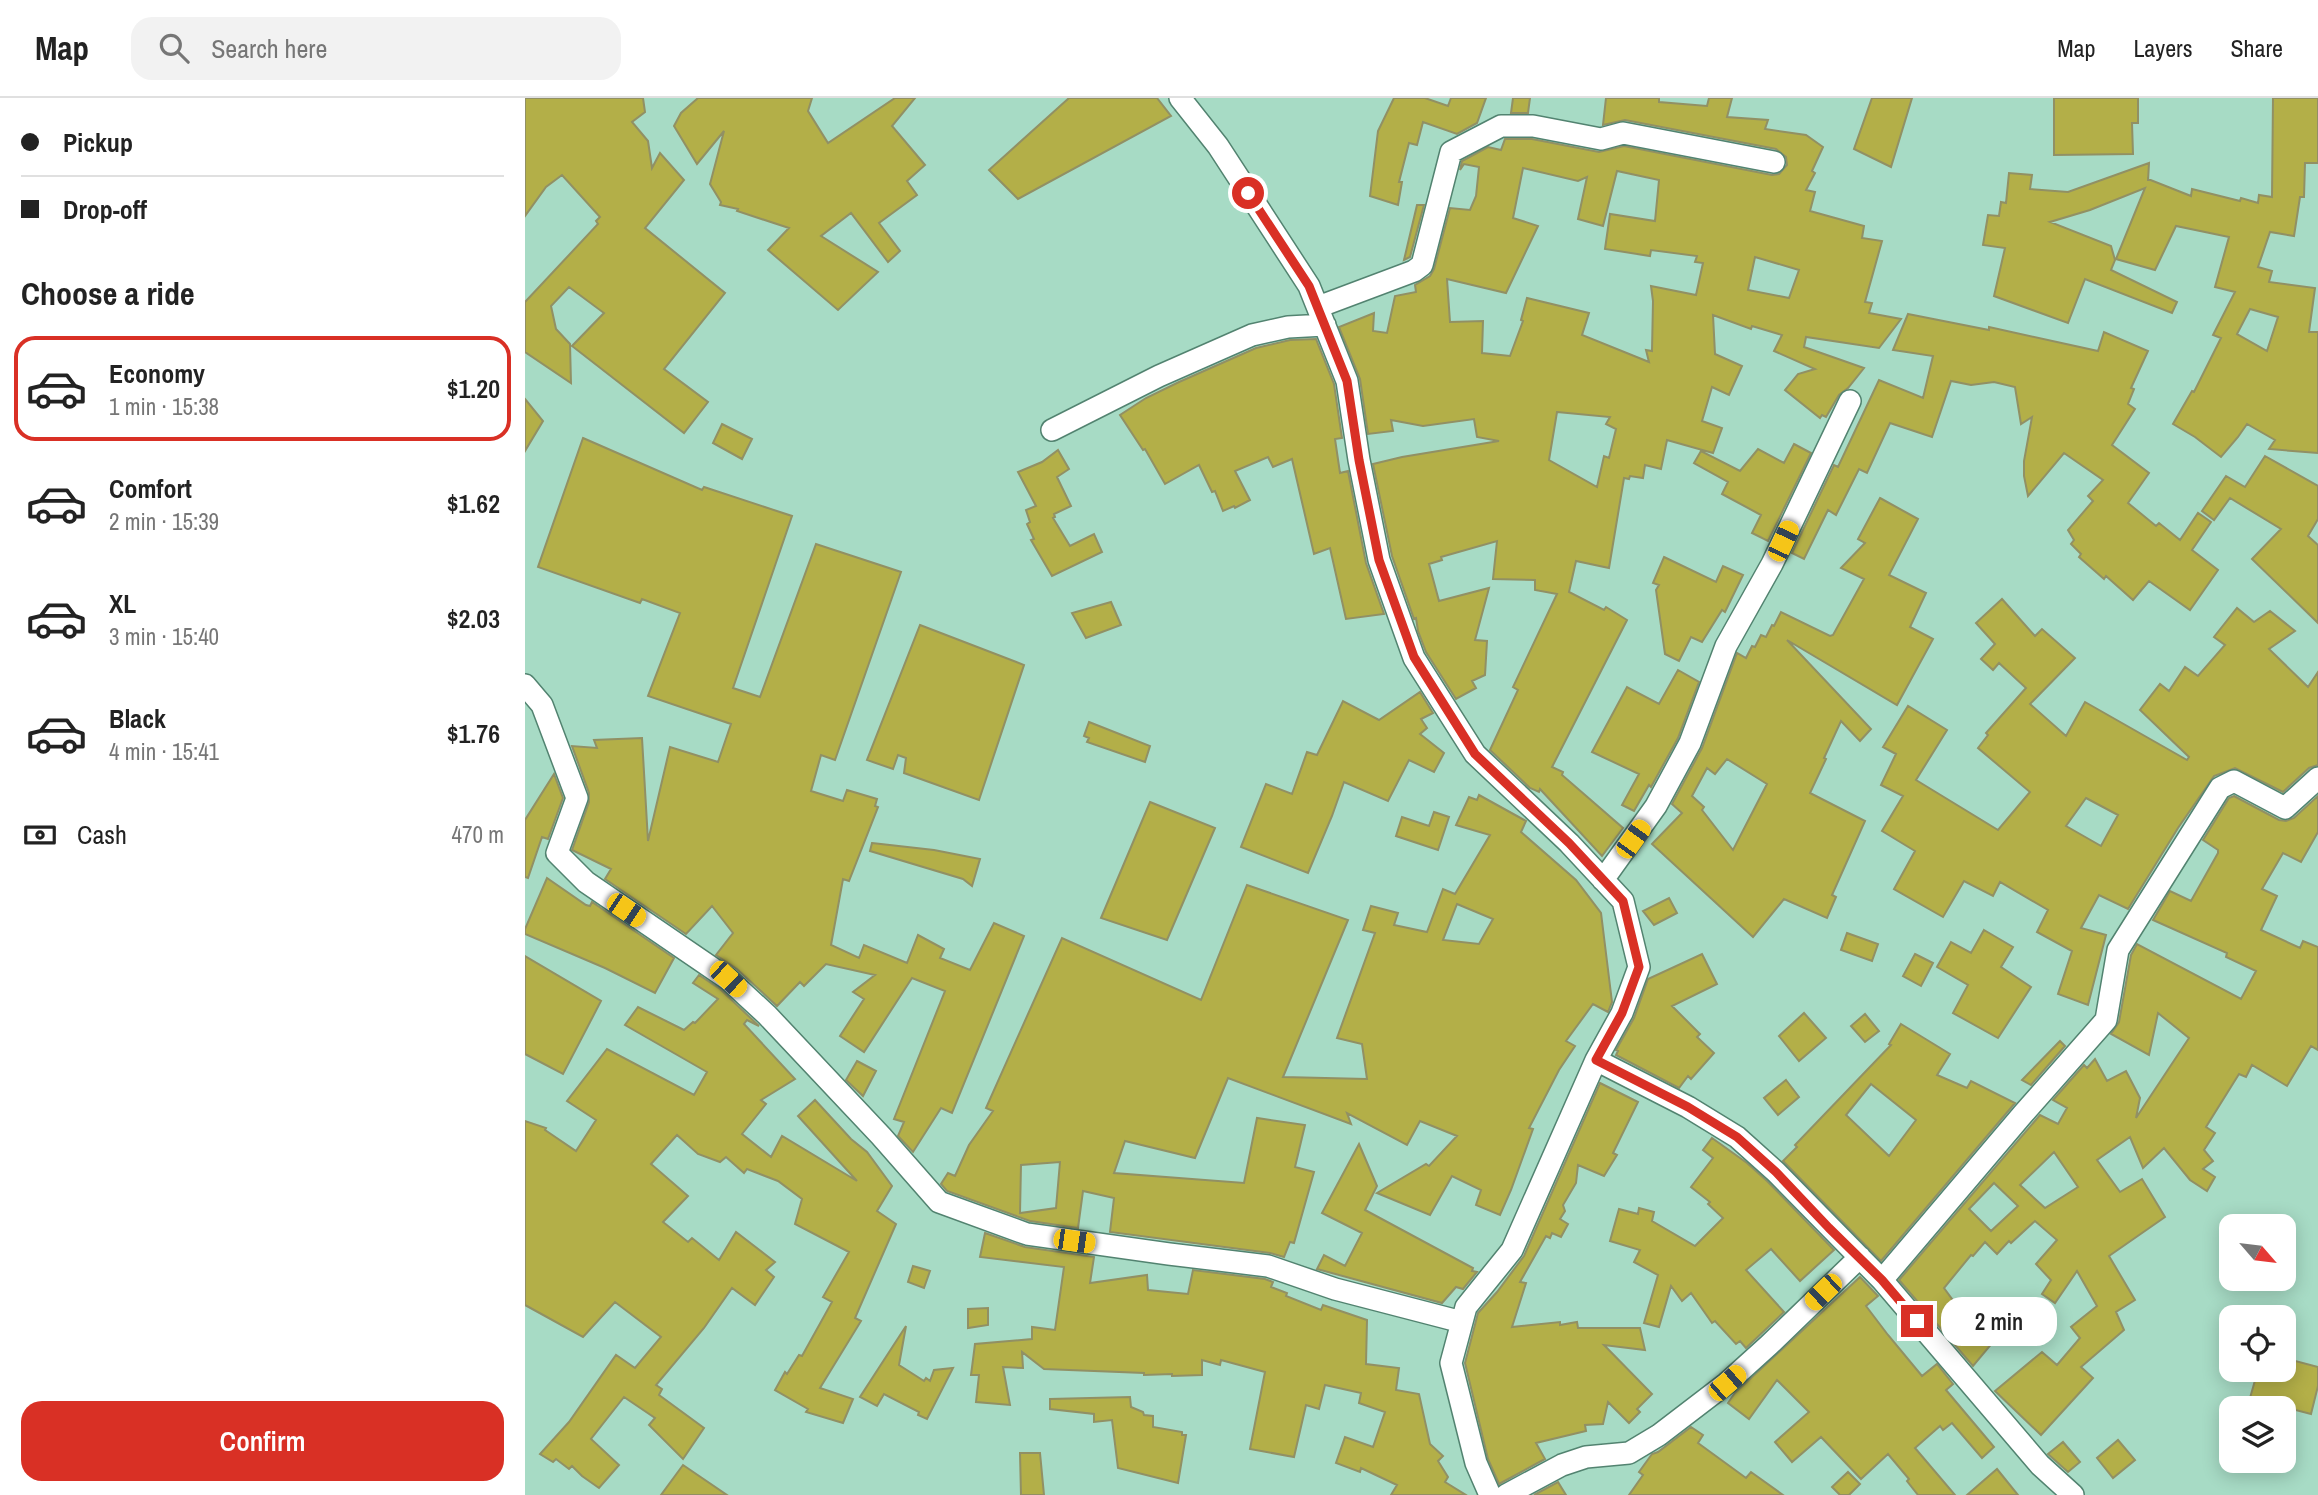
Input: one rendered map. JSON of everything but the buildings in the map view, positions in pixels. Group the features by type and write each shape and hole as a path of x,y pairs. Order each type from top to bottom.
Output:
{"street":[{"path":"1180,98 1233,170 1309,286 1347,381 1379,560 1414,657 1475,754 1569,843 1623,901 1639,967 1622,1013 1596,1060 1512,1250 1466,1307 1451,1363 1476,1463 1490,1495"},
{"path":"1052,430 1159,376 1252,335 1321,316 1414,271 1422,265 1451,152 1501,126 1533,126 1601,139 1623,132 1775,162"},
{"path":"1603,880 1656,806 1690,743 1726,646 1772,564 1850,401"},
{"path":"525,685 542,705 577,798 557,853 586,882 728,979 767,1015 939,1202 1027,1234 1268,1266 1335,1289 1462,1322"},
{"path":"1882,1280 2106,1020 2118,950 2220,788 2234,781 2285,807 2318,778"},
{"path":"1596,1060 1688,1107 1737,1137 1776,1172 1882,1280 2040,1465 2073,1495"},
{"path":"1506,1495 1562,1465 1586,1457 1629,1453 1659,1436 1752,1360 1860,1257"}],"route":[{"path":"1248,193 1309,286 1347,381 1379,560 1414,657 1475,754 1569,843 1623,901 1639,967 1622,1013 1596,1060 1688,1107 1737,1137 1776,1172 1882,1280 1917,1321"}]}
